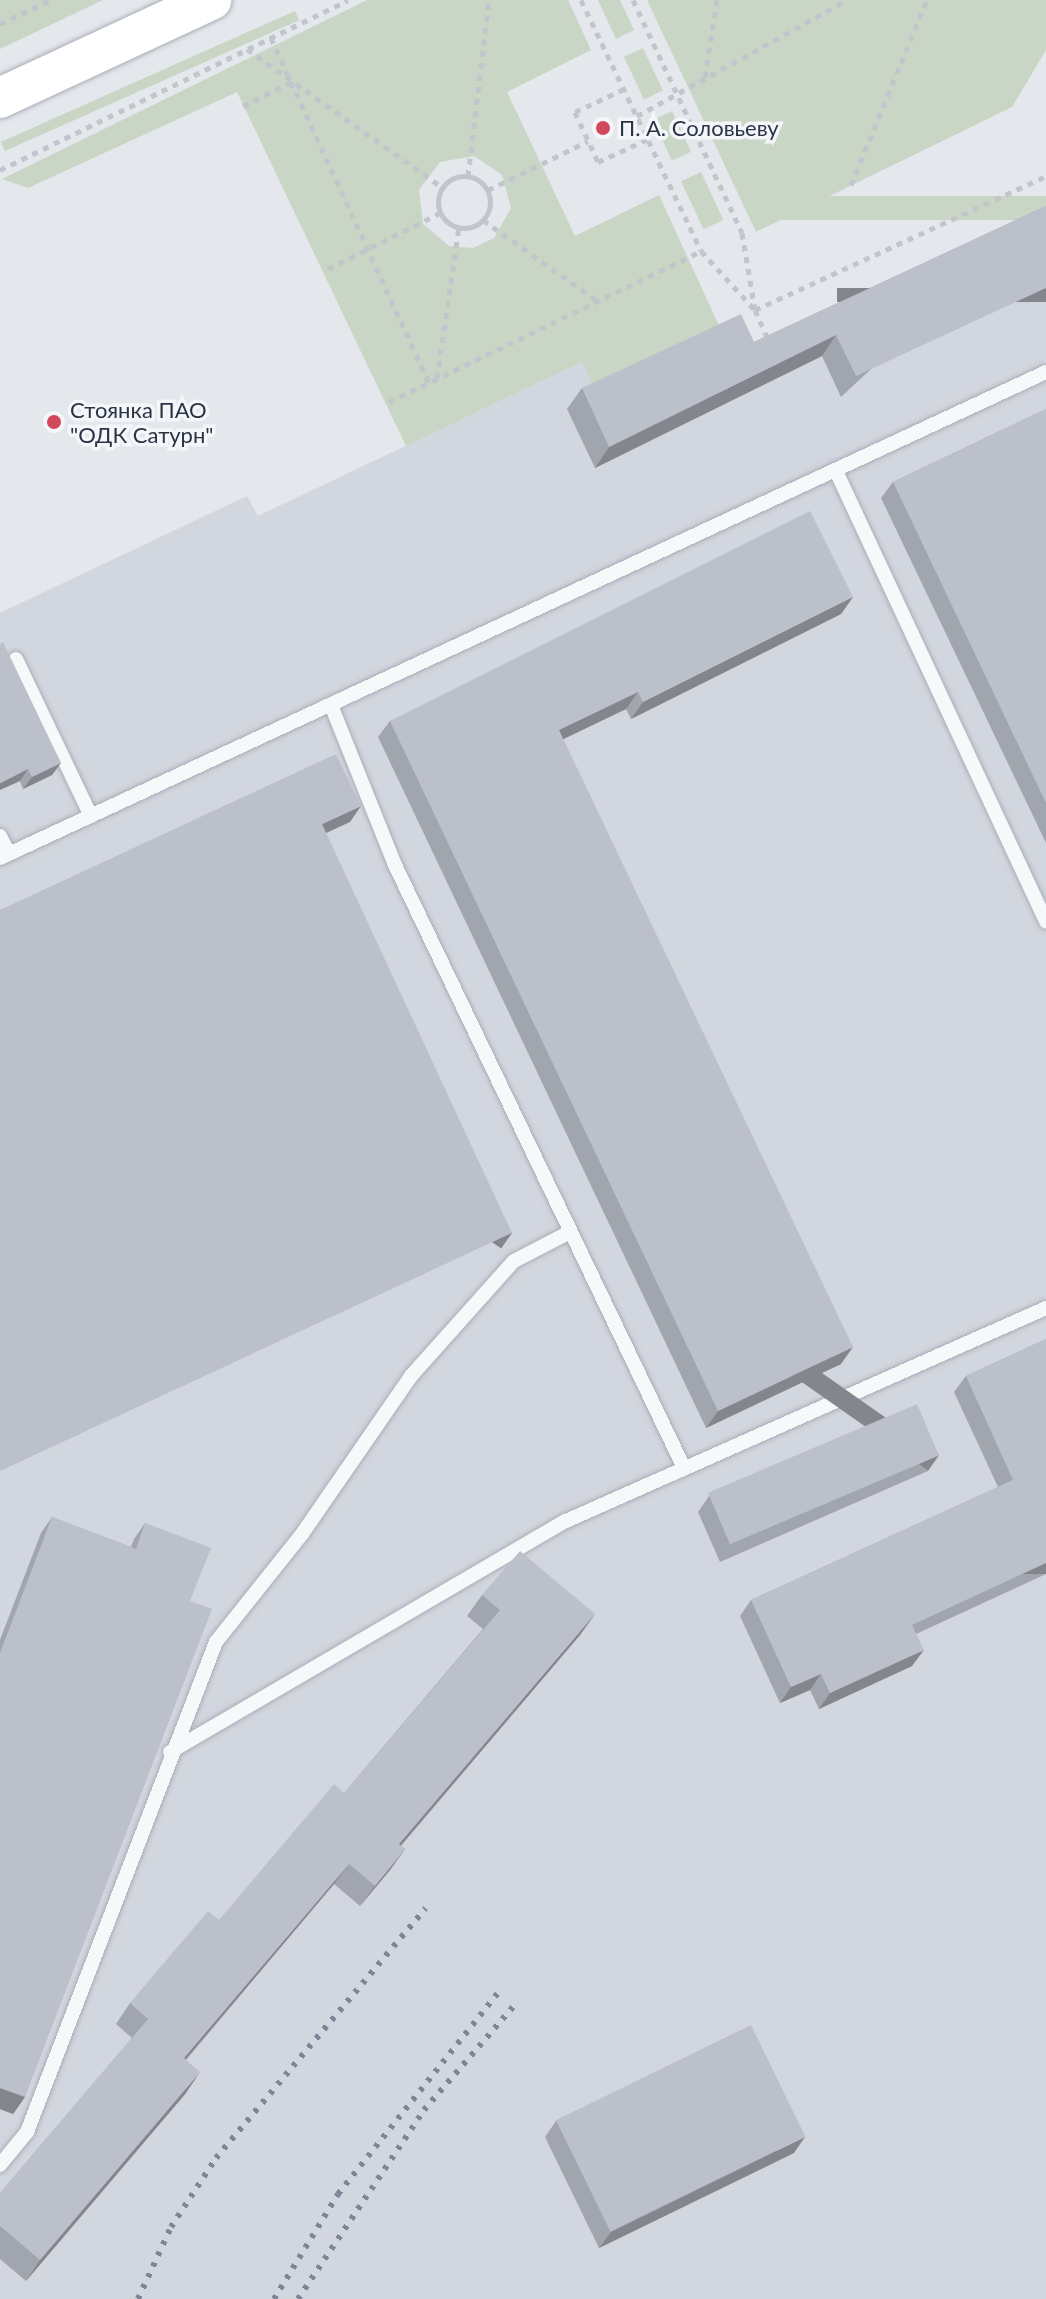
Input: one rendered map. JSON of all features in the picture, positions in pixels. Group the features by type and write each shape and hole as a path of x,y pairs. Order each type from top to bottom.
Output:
{"main road":[{"path":"0,98 211,0"}],"lane":[{"path":"0,836 4,856 1046,372"},
{"path":"836,471 1046,922"},
{"path":"16,659 91,816"},
{"path":"331,705 395,865 684,1468"},
{"path":"0,2165 27,2132 170,1752 216,1642 302,1534 363,1438 514,1261 570,1232"},
{"path":"170,1752 518,1545 1046,1308"}],"path":[{"path":"0,24 50,0"},
{"path":"0,170 348,0"},
{"path":"468,176 489,0"},
{"path":"581,0 701,251 755,310"},
{"path":"633,0 742,233 755,310 772,348"},
{"path":"705,77 717,0"},
{"path":"637,116 847,0"},
{"path":"851,185 927,0"},
{"path":"271,38 429,383"},
{"path":"247,49 442,187"},
{"path":"243,106 292,82"},
{"path":"624,89 575,112 598,162 648,139"},
{"path":"488,190 588,141"},
{"path":"442,187 468,176"},
{"path":"468,176 488,190"},
{"path":"755,310 1046,176"},
{"path":"440,213 442,187"},
{"path":"483,220 488,190"},
{"path":"328,269 440,213"},
{"path":"440,213 459,227"},
{"path":"483,220 598,301"},
{"path":"459,227 483,220"},
{"path":"437,379 459,227"},
{"path":"389,402 701,251"}],"shaded area":[{"path":"1046,220 1046,2299 0,2299 0,613 247,496 258,516 582,362 739,362"}],"green space":[{"path":"0,0 103,0 0,49"},
{"path":"367,0 568,0 591,50 507,92 575,236 659,195 721,330 598,395 582,362 406,446 237,92 28,188 2,179","holes":["474,156 502,175 511,208 494,238 473,248 449,246 423,224 419,190 440,162"]},
{"path":"598,0 620,0 634,30 616,39"},
{"path":"647,0 1046,0 1046,50 1012,107 756,232"},
{"path":"295,11 299,20 5,151 1,142"},
{"path":"643,48 663,91 644,99 624,57"},
{"path":"672,111 691,152 672,161 653,120"},
{"path":"701,172 723,220 703,229 681,181"},
{"path":"770,196 1046,196 1046,220 770,220"}],"building":[{"path":"1046,206 1046,288 856,376 836,335 609,447 582,388 741,314 754,342"},
{"path":"1046,409 1046,803 893,482"},
{"path":"810,511 853,597 643,702 638,692 559,730 853,1347 718,1411 390,721"},
{"path":"3,642 61,763 32,777 28,769 0,783 0,644"},
{"path":"336,754 361,806 322,824 512,1233 0,1471 0,910"},
{"path":"1046,1339 1046,1563 912,1625 924,1650 830,1693 821,1674 791,1687 751,1600 1013,1480 966,1376"},
{"path":"917,1404 939,1456 730,1544 708,1493"},
{"path":"52,1517 136,1549 145,1523 211,1548 190,1601 212,1609 25,2097 0,2088 0,1653"},
{"path":"520,1551 595,1614 399,1844 405,1849 375,1886 349,1864 184,2058 200,2072 40,2260 0,2226 0,2193 148,2019 130,2003 208,1911 219,1920 334,1784 344,1793 500,1610 482,1595"},
{"path":"751,2025 805,2136 610,2232 556,2120"}],"railway":[{"path":"138,2299 171,2227 216,2158 426,1908"},
{"path":"274,2299 338,2194 497,1994"},
{"path":"298,2299 424,2110 513,2007"}],"place":[{"name":"П. А. Соловьеву","path":"603,128"},
{"name":"Стоянка ПАО \"ОДК Сатурн\"","path":"54,422"}]}
